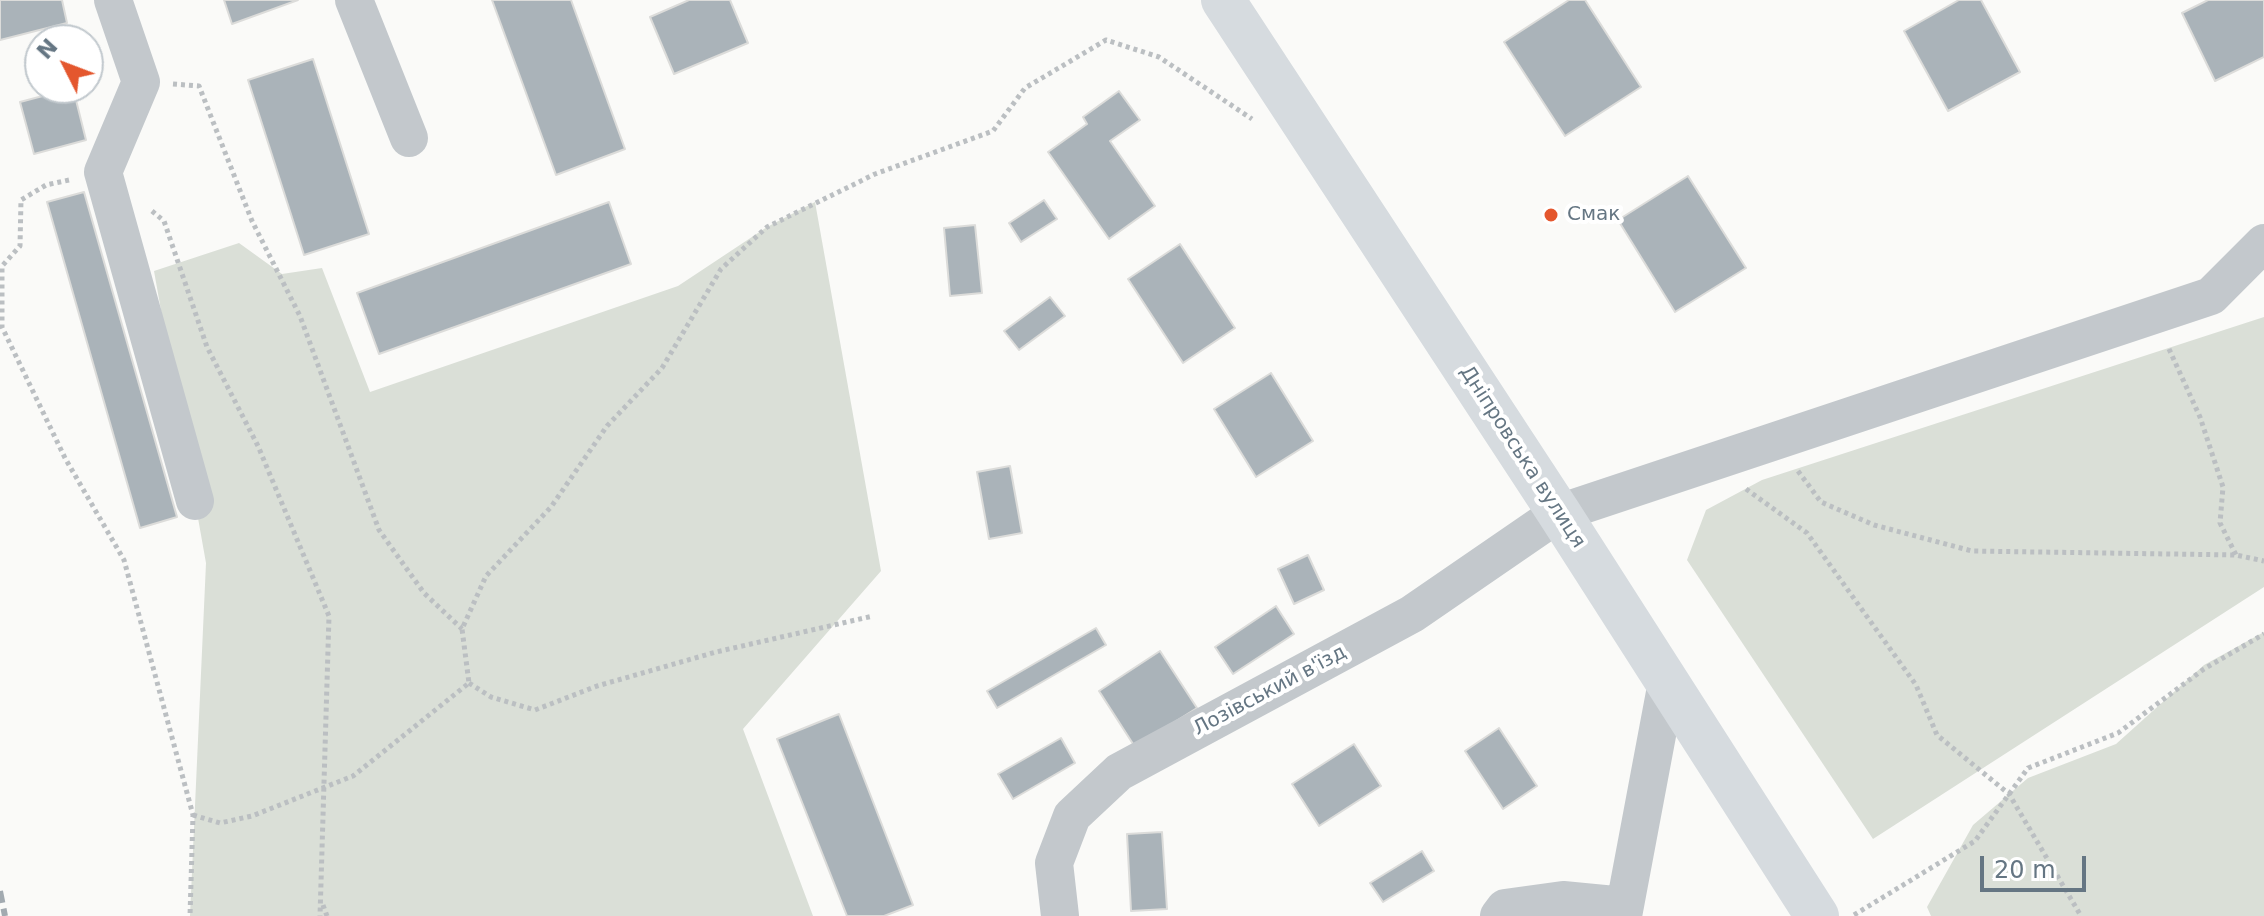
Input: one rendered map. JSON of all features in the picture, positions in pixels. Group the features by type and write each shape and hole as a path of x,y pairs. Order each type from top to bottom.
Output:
{"highway":[{"name":"Дніпровська вулиця","path":"1223,0 1559,513 1817,916"}],"street":[{"path":"113,0 141,82 103,172 195,501"},
{"path":"354,0 409,138"},
{"path":"2211,296 2264,243"},
{"name":"Лозівський в'їзд","path":"1060,916 1054,863 1072,816 1119,772 1412,614 1559,513 2264,277"},
{"path":"1499,916 1505,908 1563,900 1624,911 1667,682"}],"path":[{"path":"469,683 462,629 486,576 551,507 607,426 662,368 721,269 767,227 875,174 993,131 1025,88 1106,40 1159,57 1258,124"},
{"path":"141,82 199,86 252,221 300,316 379,530 424,593 462,629"},
{"path":"190,916 193,815 124,560 65,458 1,325 2,266 20,246 21,200 46,185 103,172 164,221 207,347 258,446 329,616 323,904 320,916"},
{"path":"2153,315 2200,417 2223,487 2220,523 2236,555"},
{"path":"1775,441 1821,502 1874,525 1972,551 2236,555 2264,561"},
{"path":"1710,463 1807,533 1916,685 1937,735 2009,794 2081,916"},
{"path":"469,683 491,697 535,710 597,686 716,652 873,616"},
{"path":"1853,916 1975,841 2028,768 2118,733 2204,669 2264,634"},
{"path":"193,815 220,823 252,816 353,776 469,683"},
{"path":"323,904 327,916"}],"shaded area":[{"path":"815,202 881,571 743,729 813,916 190,916 206,563 154,271 239,243 282,274 322,268 370,392 678,286 767,227"},
{"path":"2264,317 2264,587 1873,839 1687,560 1706,510 1762,480"},
{"path":"2264,632 2264,916 1931,916 1927,907 1973,825 2028,778 2116,744 2204,665"}],"building":[{"path":"0,0 62,0 67,23 24,24 24,34 0,40"},
{"path":"224,0 298,0 232,24"},
{"path":"492,0 571,0 625,149 556,175"},
{"path":"689,0 730,0 748,43 674,74 650,17"},
{"path":"1569,0 1585,0 1641,87 1565,136 1504,42"},
{"path":"1959,0 1981,0 2020,72 1948,111 1904,31"},
{"path":"2208,0 2264,0 2264,57 2215,81 2182,13"},
{"path":"313,59 369,234 304,255 248,80"},
{"path":"1119,91 1140,120 1110,141 1155,206 1109,239 1048,152 1087,124 1083,117"},
{"path":"20,102 77,104 86,140 34,154"},
{"path":"1688,176 1746,268 1675,312 1618,220"},
{"path":"84,192 177,517 140,528 47,202"},
{"path":"1044,200 1057,219 1021,242 1009,223"},
{"path":"609,202 631,264 379,354 357,293"},
{"path":"975,225 982,293 950,296 944,228"},
{"path":"1180,244 1235,328 1183,363 1128,279"},
{"path":"1050,297 1065,316 1019,350 1004,331"},
{"path":"1271,373 1313,441 1256,477 1214,409"},
{"path":"1010,466 1022,533 989,539 977,472"},
{"path":"1308,555 1324,590 1294,604 1278,569"},
{"path":"1276,606 1294,634 1233,674 1215,647"},
{"path":"1096,628 1106,645 997,708 987,691"},
{"path":"1160,651 1197,708 1135,747 1099,691"},
{"path":"839,714 913,905 884,916 847,916 777,739"},
{"path":"1499,728 1537,786 1503,809 1465,751"},
{"path":"1061,738 1075,763 1013,799 998,774"},
{"path":"1354,744 1381,786 1319,826 1292,784"},
{"path":"1162,832 1167,909 1131,911 1127,834"},
{"path":"1422,851 1434,871 1383,902 1370,883"}],"railway":[{"path":"0,891 5,916"}],"place":[{"name":"Смак","path":"1551,215"}]}
